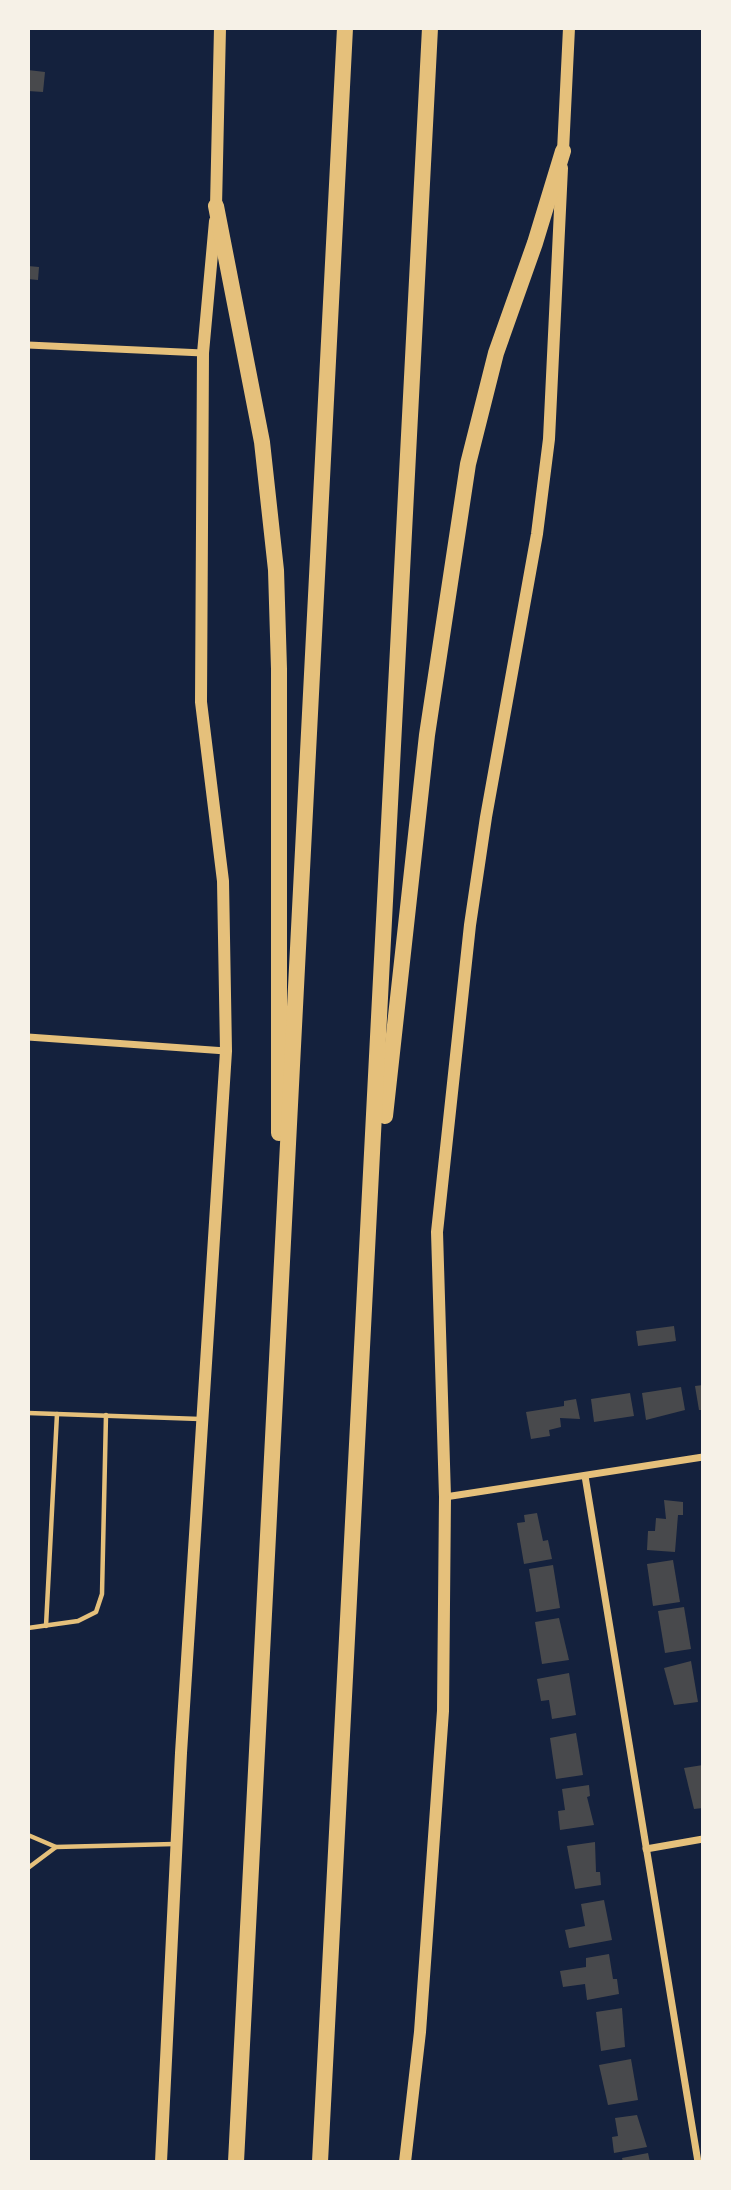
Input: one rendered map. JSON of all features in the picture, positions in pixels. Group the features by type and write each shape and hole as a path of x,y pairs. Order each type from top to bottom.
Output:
{"highway":[{"path":"236,2162 345,28"},
{"path":"320,2162 430,28"},
{"path":"365,1308 408,894 457,525 483,399 563,151"},
{"path":"216,206 261,442 276,570 279,669 277,870 280,1301"}],"main road":[{"path":"161,2162 201,1419 226,1051 223,881 201,702 203,353 216,206 220,28"},
{"path":"404,2162 422,2019 440,1775 445,1497 436,1232 470,925 486,817 537,534 549,439 569,28"}],"street":[{"path":"28,345 203,353"},
{"path":"28,1037 226,1051"},
{"path":"445,1497 703,1457"},
{"path":"584,1476 698,2162"},
{"path":"646,1849 703,1839"}],"lane":[{"path":"28,1413 201,1419"},
{"path":"46,1626 57,1413"},
{"path":"28,1628 78,1621 96,1612 102,1594 106,1415"},
{"path":"28,1835 56,1847 177,1844"},
{"path":"28,1868 56,1847"}],"building":[{"path":"28,70 45,72 43,92 28,91"},
{"path":"28,266 39,267 38,280 28,279"},
{"path":"674,1326 676,1341 638,1346 636,1331"},
{"path":"703,1385 703,1410 699,1410 695,1386"},
{"path":"681,1387 685,1410 646,1420 642,1393"},
{"path":"630,1393 634,1416 594,1422 591,1399"},
{"path":"576,1399 580,1419 560,1418 561,1427 549,1430 550,1436 531,1439 526,1412 564,1406 564,1401"},
{"path":"664,1500 683,1502 683,1515 678,1515 675,1552 647,1550 648,1531 655,1531 656,1518 666,1519"},
{"path":"537,1513 543,1541 548,1540 552,1559 524,1564 517,1523 525,1522 524,1515"},
{"path":"673,1560 680,1602 653,1606 647,1564"},
{"path":"553,1565 560,1608 536,1612 529,1569"},
{"path":"684,1607 691,1649 665,1653 658,1611"},
{"path":"559,1618 569,1660 542,1664 535,1622"},
{"path":"691,1661 698,1702 674,1705 664,1668"},
{"path":"569,1673 576,1715 552,1719 549,1700 541,1701 537,1679"},
{"path":"576,1733 583,1775 556,1779 550,1738"},
{"path":"703,1765 703,1808 694,1809 684,1768"},
{"path":"589,1785 590,1796 587,1797 594,1825 560,1830 558,1811 565,1810 562,1789"},
{"path":"595,1842 596,1872 600,1872 601,1885 575,1889 567,1846"},
{"path":"604,1900 612,1940 569,1948 565,1930 585,1926 581,1904"},
{"path":"609,1954 613,1979 617,1979 619,1994 587,2000 585,1984 563,1987 560,1971 586,1967 586,1958"},
{"path":"622,2008 625,2047 601,2051 596,2012"},
{"path":"631,2059 638,2100 608,2105 599,2065"},
{"path":"637,2115 647,2147 614,2153 612,2137 618,2136 615,2118"},
{"path":"648,2153 650,2162 623,2162 622,2158"}]}
